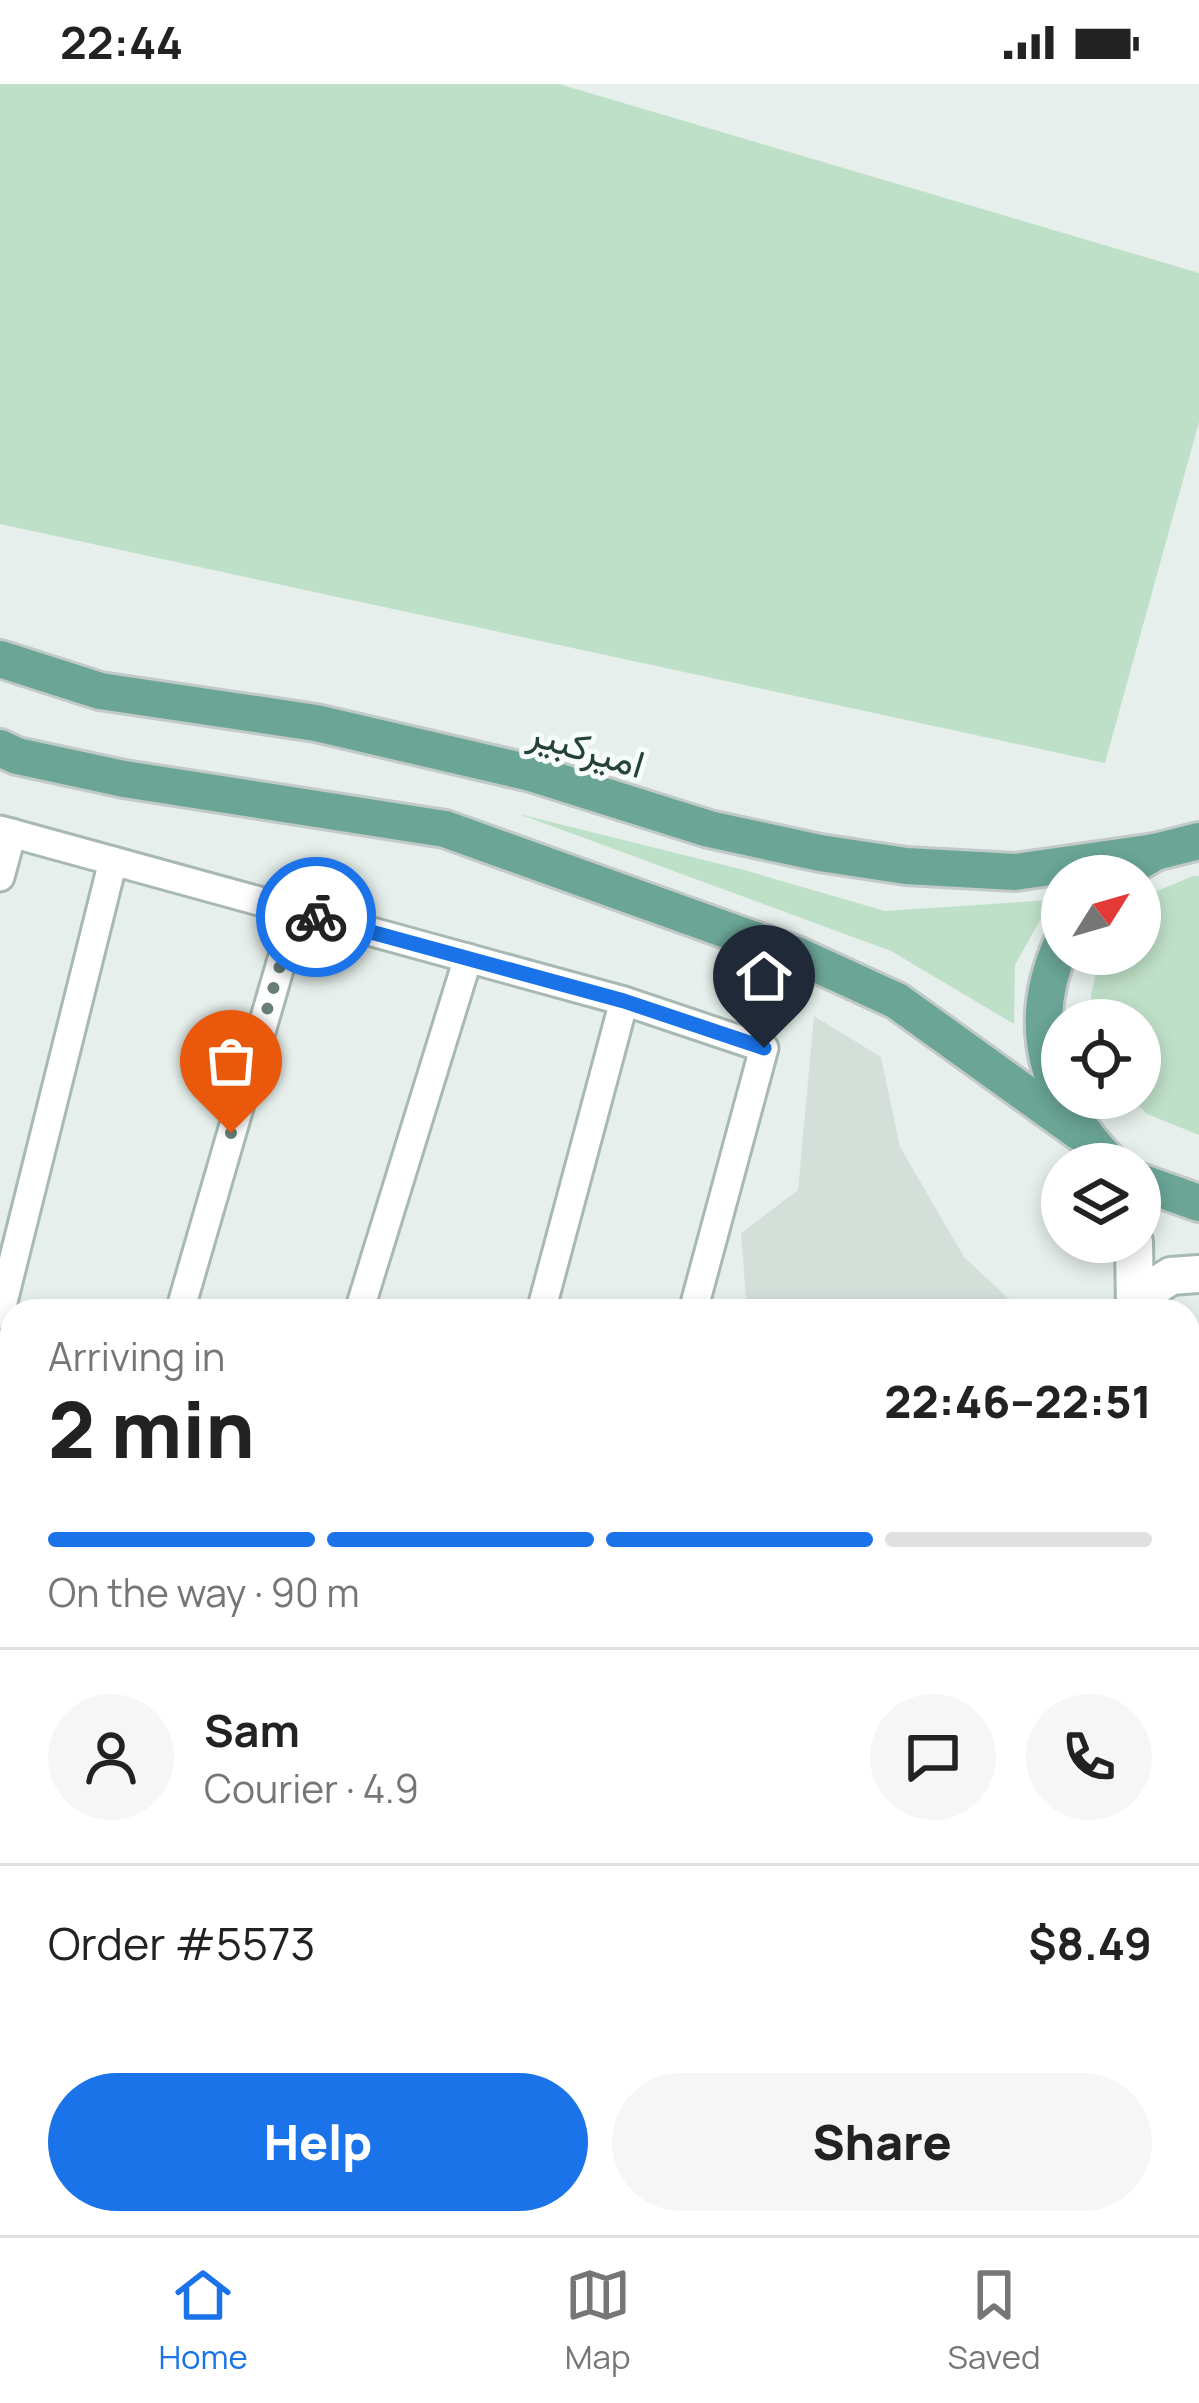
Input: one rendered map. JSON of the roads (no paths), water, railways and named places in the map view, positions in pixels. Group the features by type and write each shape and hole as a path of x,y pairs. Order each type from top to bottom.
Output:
{"main road":[{"name":"امیرکبیر","path":"0,659 100,691 316,723 509,768 709,830 820,853 906,866 1015,872 1156,852"},
{"path":"0,748 124,779 445,829 799,956 898,1000 1090,1143"},
{"path":"1151,855 1199,841"},
{"path":"1049,975 1042,1028 1053,1083 1079,1132"},
{"path":"1161,1189 1199,1203"},
{"path":"1135,1263 1136,1299"},
{"path":"1143,1299 1171,1276 1199,1274"}],"street":[{"path":"0,878 6,831 624,1001 764,1048 696,1299"},
{"path":"4,1299 112,861"},
{"path":"183,1299 296,911"},
{"path":"363,1299 468,958"},
{"path":"544,1299 624,1001"}]}
